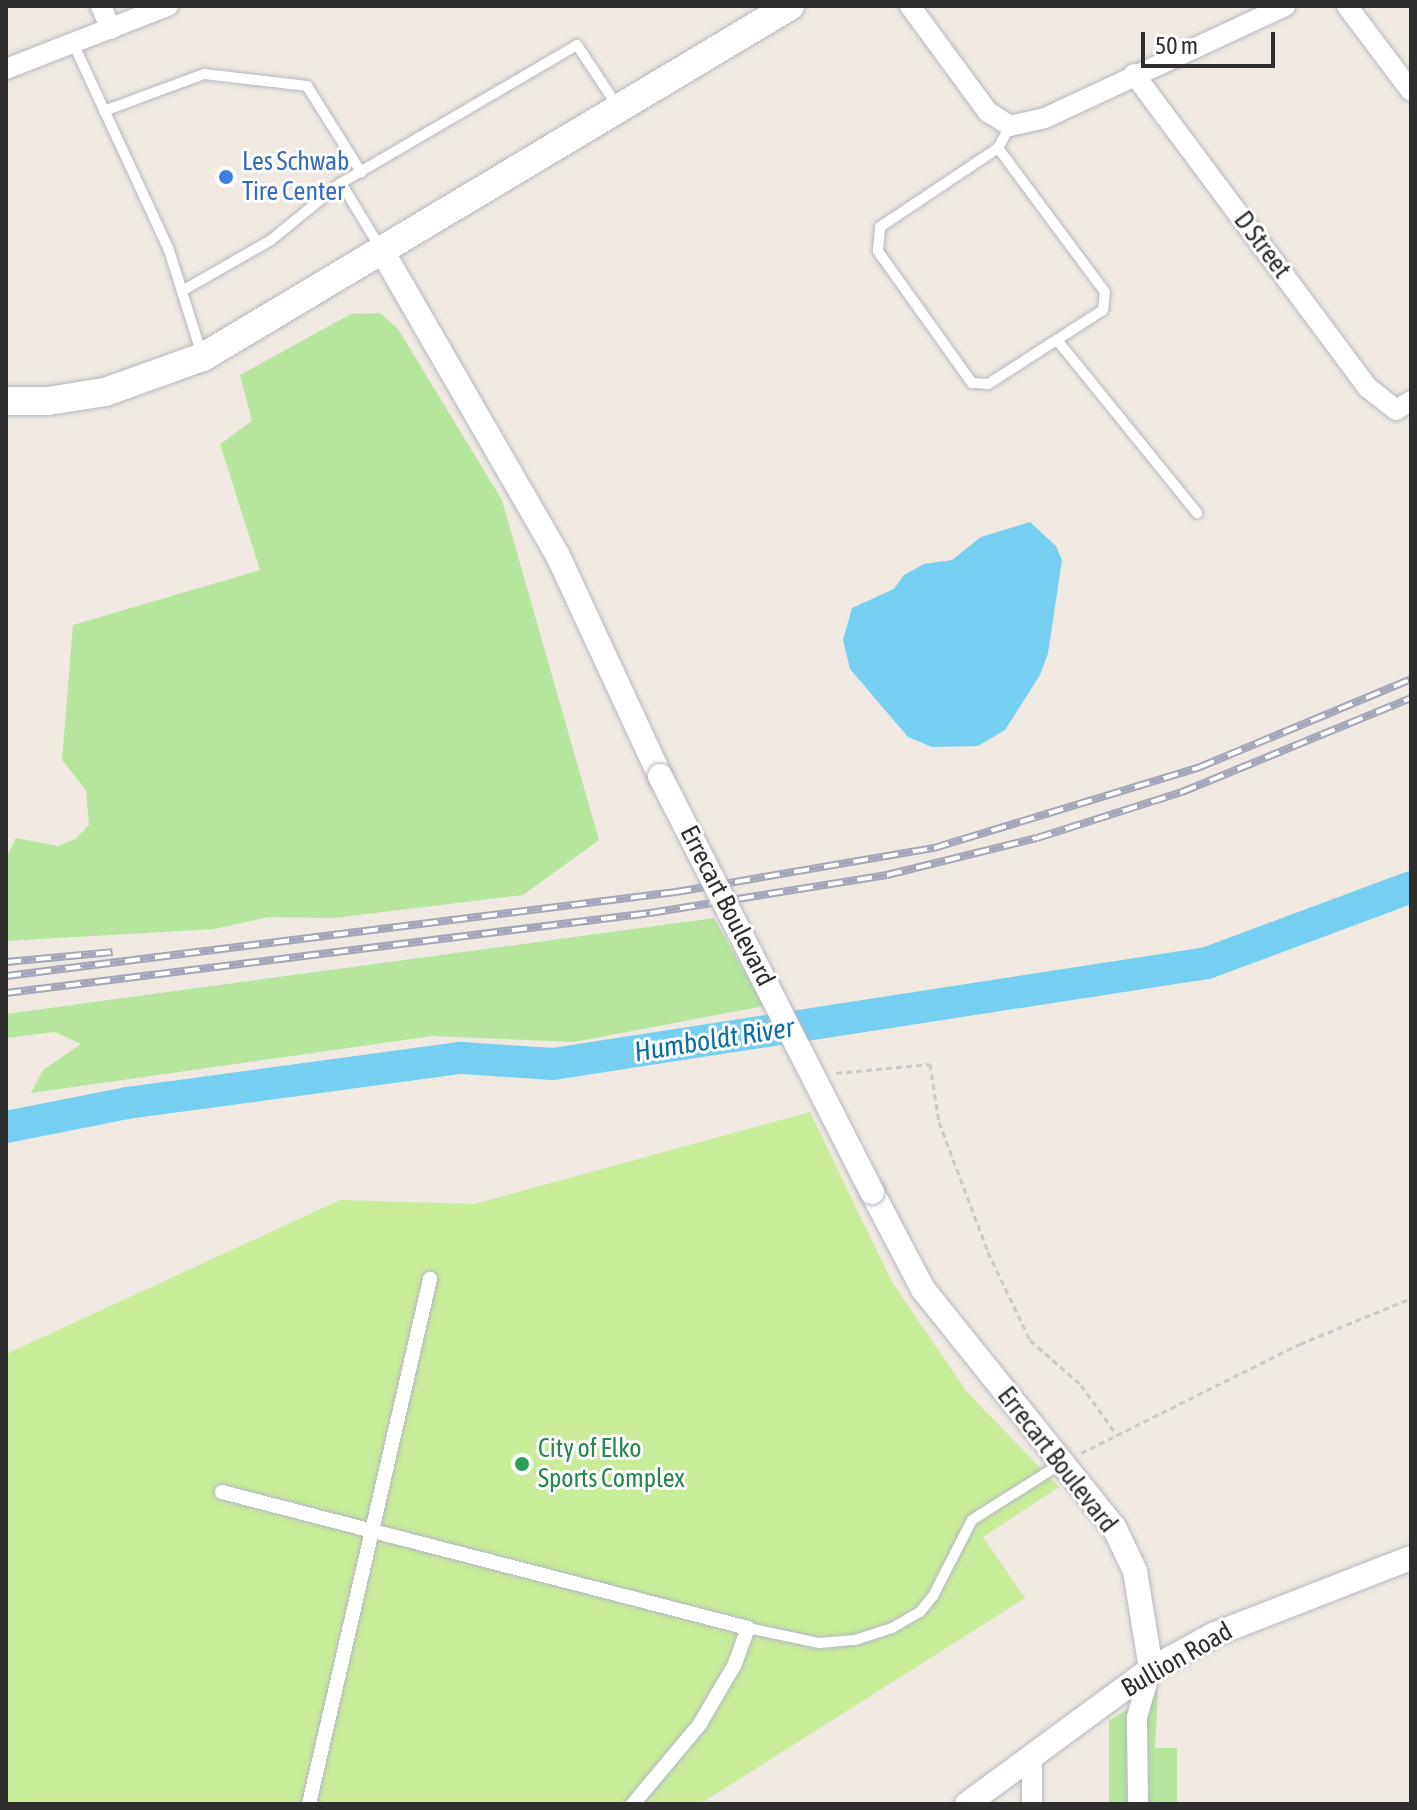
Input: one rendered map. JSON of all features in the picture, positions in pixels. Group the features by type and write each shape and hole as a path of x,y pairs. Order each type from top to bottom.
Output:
{"main road":[{"path":"6,401 48,401 105,392 203,357 790,6"}],"street":[{"path":"101,6 111,29"},
{"path":"6,69 168,6"},
{"path":"910,6 988,112 1010,126 1045,118 1285,6"},
{"path":"1347,6 1411,91"},
{"name":"D Street","path":"1134,74 1367,387 1404,405"},
{"name":"Errecart Boulevard","path":"382,251 558,556 660,776 923,1289 1114,1527 1135,1571 1151,1669"},
{"path":"309,1804 430,1279"},
{"path":"222,1492 748,1628 735,1664 700,1724 633,1804"},
{"name":"Bullion Road","path":"967,1804 1151,1669 1213,1635 1411,1558"},
{"path":"1138,1804 1137,1717 1151,1669"},
{"path":"1032,1757 1032,1804"}],"lane":[{"path":"73,43 169,250 203,357"},
{"path":"182,291 271,240 341,183 577,45 619,109"},
{"path":"104,111 204,74 307,86 361,172"},
{"path":"998,148 1105,292 1103,310 988,384 972,383 878,251 880,227 998,148 1010,126"},
{"path":"341,183 382,251"},
{"path":"1057,340 1197,513"},
{"path":"748,1628 819,1643 855,1640 892,1628 920,1612 933,1596 972,1520 1064,1462"}],"path":[{"path":"813,1075 930,1064 939,1122 988,1252 1030,1340 1081,1385 1117,1435"},
{"path":"1064,1462 1300,1344 1411,1298"}],"green space":[{"path":"380,313 398,329 502,500 599,840 523,895 334,918 269,917 214,929 6,941 6,858 16,838 58,846 75,839 89,825 86,790 62,760 73,625 260,570 220,444 252,421 240,375 351,314"},
{"path":"714,918 764,1006 574,1042 432,1036 31,1093 43,1070 81,1044 55,1032 6,1038 6,1014"},
{"name":"City of Elko Sports Complex","path":"810,1112 892,1282 967,1392 1059,1487 983,1537 1025,1598 700,1804 6,1804 6,1354 340,1200 474,1204"},
{"path":"1158,1690 1155,1748 1177,1748 1177,1804 1109,1804 1109,1721"}],"water":[{"path":"1030,522 1056,546 1062,560 1048,653 1040,675 1005,730 978,746 932,747 908,737 850,669 843,640 852,608 894,589 904,575 924,564 952,560 981,537"}],"waterway":[{"name":"Humboldt River","path":"6,1127 127,1103 462,1058 553,1064 1207,963 1411,887"}],"railway":[{"path":"6,976 676,892 934,848 1200,767 1411,679"},
{"path":"6,993 650,913 887,875 1037,838 1182,792 1411,698"},
{"path":"6,962 113,952"}],"place":[{"name":"Les Schwab Tire Center","path":"226,177"},
{"name":"City of Elko Sports Complex","path":"522,1464"}]}
